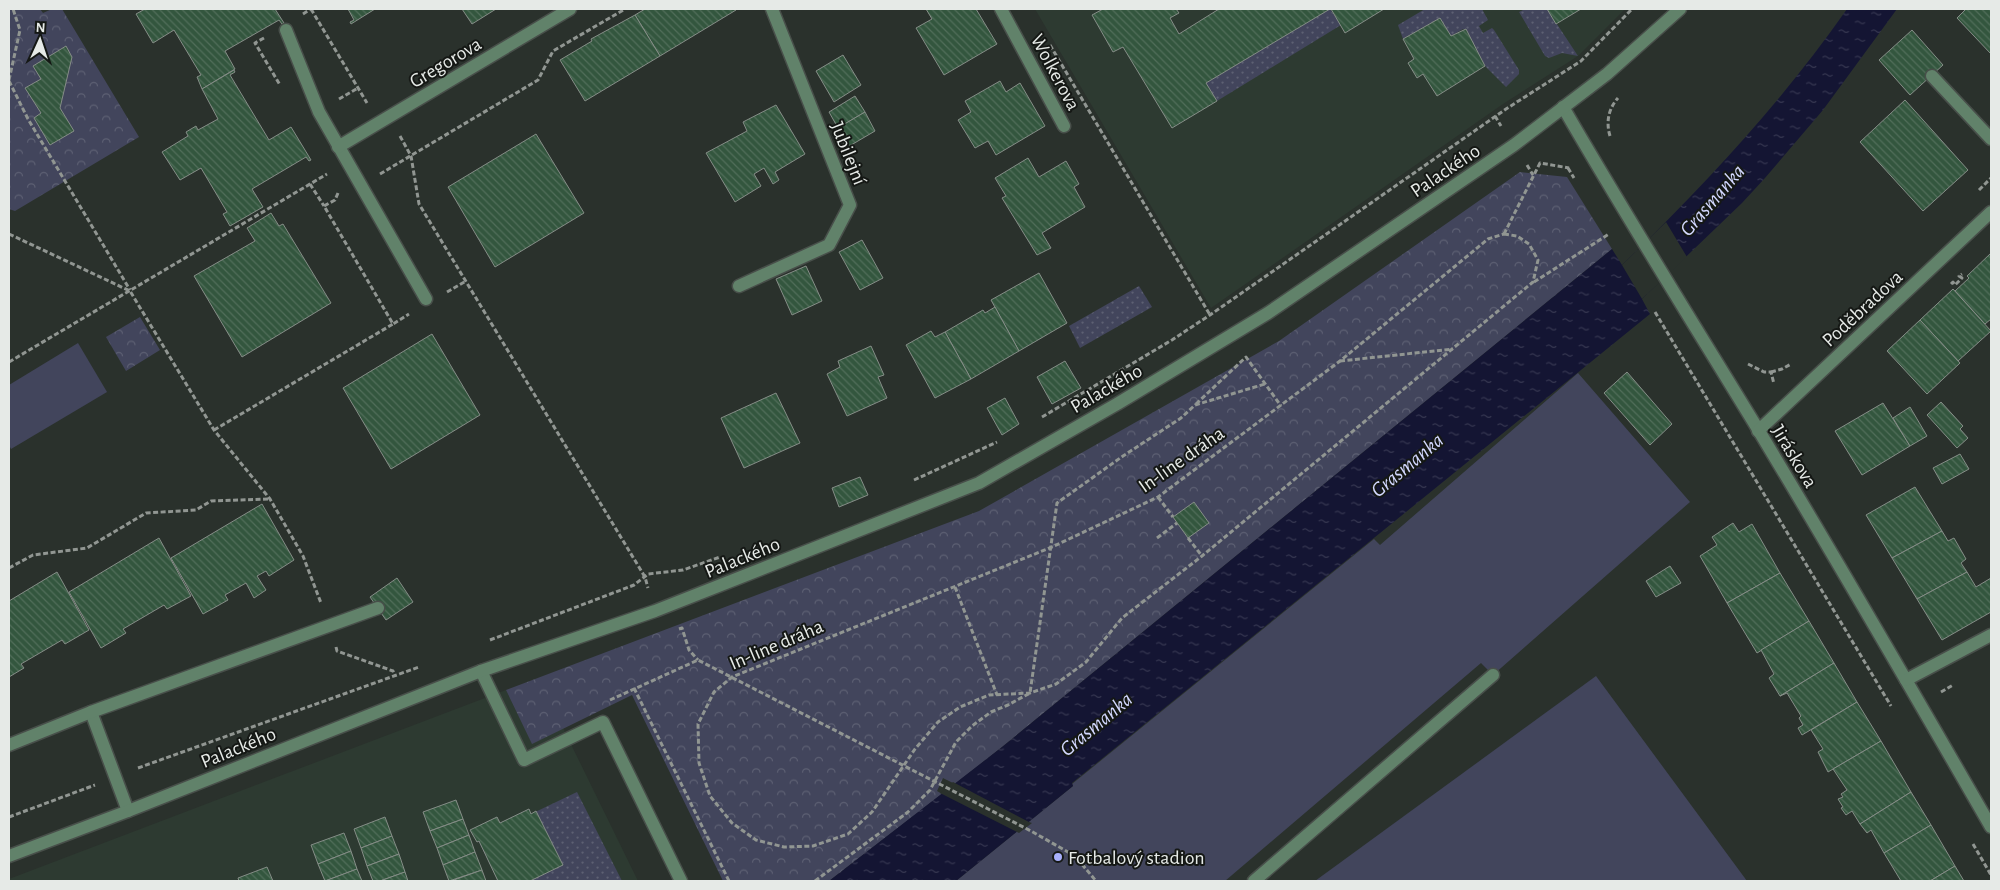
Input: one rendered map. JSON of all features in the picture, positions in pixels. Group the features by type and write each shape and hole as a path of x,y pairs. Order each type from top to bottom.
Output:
{"street":[{"name":"Gregorova","path":"338,147 570,9"},
{"name":"Jubilejní","path":"739,286 829,245 850,205 772,9"},
{"name":"Wolkerova","path":"1001,9 1064,126"},
{"name":"Palackého","path":"9,856 128,811 481,671 655,612 979,483 1117,404 1268,313 1514,145 1606,74 1680,9"},
{"path":"286,30 317,108 426,299"},
{"path":"1932,76 1991,140"},
{"name":"Jiráskova","path":"1563,107 1643,244 1758,431 1991,827"},
{"name":"Poděbradova","path":"1758,431 1991,212"},
{"path":"9,744 91,712 378,608"},
{"path":"1906,680 1991,635"},
{"path":"481,671 524,760 602,722 681,881"},
{"path":"1254,881 1493,675"},
{"path":"91,712 128,811"}],"path":[{"path":"13,9 20,30 9,81 28,119 214,430 270,498 302,556 338,651 393,672 395,676"},
{"path":"311,9 367,104 378,99 411,156 419,204 645,577 664,635 682,628 689,650 698,660 1031,831 1075,856 1096,881"},
{"path":"360,186 538,80 553,51 625,9"},
{"path":"1037,420 1172,340 1210,315 1506,108 1581,60 1632,9"},
{"path":"1049,43 1210,315"},
{"path":"1568,168 1578,185"},
{"path":"9,362 331,172"},
{"path":"310,184 324,206"},
{"path":"1604,226 1612,240"},
{"path":"9,234 130,291"},
{"name":"In-line dráha","path":"1504,234 1517,236 1529,244 1538,260 1533,282 1454,349 1202,556 1122,618 1086,662 1056,684 1030,693 989,695 960,707 938,722 914,749 872,812 848,834 813,846 784,847 756,840 732,823 710,796 699,763 698,724 714,692 732,677 1052,547 1158,497 1340,361 1488,240 1504,234"},
{"path":"1533,282 1609,234"},
{"path":"1650,304 1895,713"},
{"path":"214,430 393,324"},
{"path":"1340,361 1454,349"},
{"path":"815,881 908,812 930,790 956,742 972,726 990,712 1030,693 1057,504 1136,446 1181,418 1246,358 1281,406"},
{"path":"1195,404 1265,384"},
{"path":"911,482 1004,439"},
{"path":"1158,497 1173,517"},
{"path":"9,568 33,555 87,548 146,513 196,510 211,501 270,498"},
{"path":"1157,538 1177,523"},
{"path":"1188,538 1202,556"},
{"path":"489,640 634,585 648,574 684,570 729,554"},
{"path":"955,587 997,695"},
{"path":"602,722 595,707 698,660"},
{"path":"9,817 426,665"},
{"path":"634,688 729,881"},
{"path":"1971,841 1991,875"}],"shaded area":[{"path":"1035,9 1625,9 1578,56 1503,104 1211,308"},
{"path":"506,690 532,743 563,728 638,881 9,881 9,879"}],"green space":[{"path":"9,9 40,9 43,13 52,9 62,9 139,137 15,211 9,209"},
{"path":"1330,9 1341,25 1217,101 1206,83"},
{"path":"1425,9 1482,9 1488,20 1479,26 1483,33 1492,28 1494,30 1519,70 1519,74 1506,87 1485,66 1466,30 1463,29 1451,36 1440,18 1403,39 1398,25"},
{"path":"1525,9 1547,9 1578,56 1562,53 1549,58 1545,56 1519,12"},
{"path":"1520,172 1567,177 1612,249 1002,747 955,784 943,778 937,791 942,794 829,881 723,881 632,695 532,744 506,690 979,511 1279,341"},
{"path":"1139,286 1152,307 1080,348 1069,326"},
{"path":"140,317 160,350 126,371 106,337"},
{"path":"78,343 107,392 11,449 9,445 9,385"},
{"path":"1578,373 1690,502 1493,675 1481,663 1225,881 956,881 1073,786 1072,784 1374,539 1380,545"},
{"path":"1596,676 1747,881 1315,881"},
{"path":"577,792 622,881 498,881 479,842 477,842 470,830 497,817 500,823 529,809 531,814"}],"water":[{"name":"Grasmanka","path":"1847,9 1897,9 1823,110 1765,178 1742,203 1642,299 1650,314 1072,783 1073,786 956,881 829,881 1002,747 1612,249 1622,265 1683,205 1741,142 1796,77"}],"pier":[{"path":"1666,222 1687,257 1642,299 1622,265"},
{"path":"953,782 1032,823 1019,833 940,793"}],"building":[{"path":"145,9 275,9 284,23 282,24 279,20 225,51 235,69 202,89 197,77 201,75 174,30 153,43 136,14"},
{"path":"348,9 375,9 351,24 350,22 354,20"},
{"path":"462,9 496,9 472,24"},
{"path":"645,9 736,10 660,56 635,15"},
{"path":"926,9 976,9 997,44 944,75 916,28 932,19"},
{"path":"1103,9 1176,9 1179,13 1170,18 1179,34 1219,9 1330,9 1206,83 1217,101 1172,128 1123,47 1113,52 1092,15"},
{"path":"1331,9 1384,9 1345,33"},
{"path":"1547,9 1581,9 1556,24"},
{"path":"1966,9 1991,9 1991,54 1957,18"},
{"path":"635,15 660,56 585,101 560,60 592,41 591,39"},
{"path":"1440,18 1451,36 1466,29 1485,66 1437,96 1423,74 1417,78 1408,63 1414,59 1403,39"},
{"path":"1912,30 1943,65 1910,95 1879,60"},
{"path":"66,46 72,57 60,108 74,131 50,145 34,118 41,113 25,88 41,79 33,66"},
{"path":"843,55 861,85 834,102 816,71"},
{"path":"234,70 235,72 230,75 269,140 291,127 311,160 309,161 306,157 252,189 263,207 230,226 223,214 227,212 201,168 180,180 162,152 188,136 186,132 196,126 198,130 218,119 202,89"},
{"path":"1000,81 1006,92 1020,83 1045,126 996,155 988,141 975,148 958,120 971,112 965,101"},
{"path":"855,96 865,112 838,128 829,112"},
{"path":"1905,100 1968,170 1923,211 1860,142"},
{"path":"776,105 805,154 775,172 779,180 773,184 764,168 754,174 761,186 735,202 706,153 747,131 743,122"},
{"path":"865,112 875,131 846,148 836,129"},
{"path":"536,134 584,213 495,267 448,187"},
{"path":"1028,158 1039,177 1066,161 1079,184 1074,187 1085,207 1042,233 1051,248 1037,255 1002,198 1006,196 995,178"},
{"path":"271,213 279,226 283,224 331,303 242,357 194,276 255,241 247,228"},
{"path":"862,240 883,278 860,290 839,252"},
{"path":"1991,253 1991,319 1985,324 1955,291 1969,278 1967,276"},
{"path":"806,266 822,301 792,315 776,279"},
{"path":"1039,273 1067,323 1019,351 991,300"},
{"path":"1953,289 1991,331 1958,361 1920,320"},
{"path":"995,307 1019,351 971,379 945,332 983,310 985,313"},
{"path":"1920,320 1960,363 1927,394 1887,351"},
{"path":"931,331 935,337 945,332 971,379 935,398 906,345"},
{"path":"432,334 480,415 391,469 343,388"},
{"path":"871,346 884,375 878,377 887,398 847,416 827,374 840,367 838,361"},
{"path":"1065,361 1081,388 1052,404 1037,377"},
{"path":"1627,372 1672,424 1650,445 1604,393"},
{"path":"776,393 800,443 744,468 721,418"},
{"path":"1005,398 1019,424 1002,435 987,408"},
{"path":"1941,402 1963,426 1960,429 1968,438 1957,448 1927,415"},
{"path":"1883,403 1910,446 1862,475 1835,431"},
{"path":"1910,407 1927,436 1910,446 1893,418"},
{"path":"1960,454 1969,469 1942,484 1933,468"},
{"path":"860,477 868,495 839,507 832,488"},
{"path":"1915,487 1942,531 1892,558 1866,515"},
{"path":"1194,502 1209,523 1188,538 1173,517"},
{"path":"262,504 294,560 269,576 266,571 257,576 266,590 254,598 246,583 225,595 228,600 203,614 171,558"},
{"path":"1733,523 1739,532 1752,524 1780,573 1727,603 1700,556 1717,545 1712,537"},
{"path":"1942,531 1948,541 1954,538 1966,559 1961,563 1967,572 1917,599 1892,558"},
{"path":"159,538 191,596 167,609 164,605 123,629 126,633 101,648 69,592"},
{"path":"1670,566 1681,583 1656,597 1646,581"},
{"path":"57,572 89,630 65,644 62,640 21,664 24,668 9,677 9,601"},
{"path":"1967,572 1976,587 1991,578 1991,612 1942,640 1917,599"},
{"path":"1780,573 1809,621 1757,653 1727,603"},
{"path":"397,578 413,602 386,620 370,597"},
{"path":"1809,621 1834,663 1780,696 1769,678 1774,674 1761,650"},
{"path":"1834,663 1857,702 1802,735 1798,728 1803,725 1799,718 1801,716 1787,693 1780,696"},
{"path":"1857,702 1881,741 1828,772 1818,752 1823,749 1811,730"},
{"path":"1881,741 1911,792 1860,824 1852,811 1846,815 1841,808 1843,807 1838,799 1843,797 1841,794 1847,790 1833,769"},
{"path":"1911,792 1931,825 1884,853 1871,830 1867,833 1860,824"},
{"path":"456,800 463,819 430,831 423,812"},
{"path":"529,809 531,814 536,811 563,865 530,881 498,881 479,841 477,842 470,830 497,817 500,823"},
{"path":"385,817 392,836 361,848 354,829"},
{"path":"463,819 469,835 437,848 430,831"},
{"path":"1931,825 1955,866 1930,881 1901,881 1884,853"},
{"path":"344,833 351,851 318,864 311,845"},
{"path":"469,835 475,852 443,865 437,848"},
{"path":"392,836 399,854 367,866 361,848"},
{"path":"351,851 357,869 325,881 318,864"},
{"path":"475,852 482,870 449,881 443,865"},
{"path":"399,854 405,872 380,881 373,881 367,866"},
{"path":"1955,866 1964,881 1930,881"},
{"path":"267,867 273,881 239,881 238,878"},
{"path":"357,869 362,881 325,881"},
{"path":"482,870 486,881 451,881"},
{"path":"405,872 408,881 380,881"}],"place":[{"name":"Fotbalový stadion","path":"1058,857"}]}
